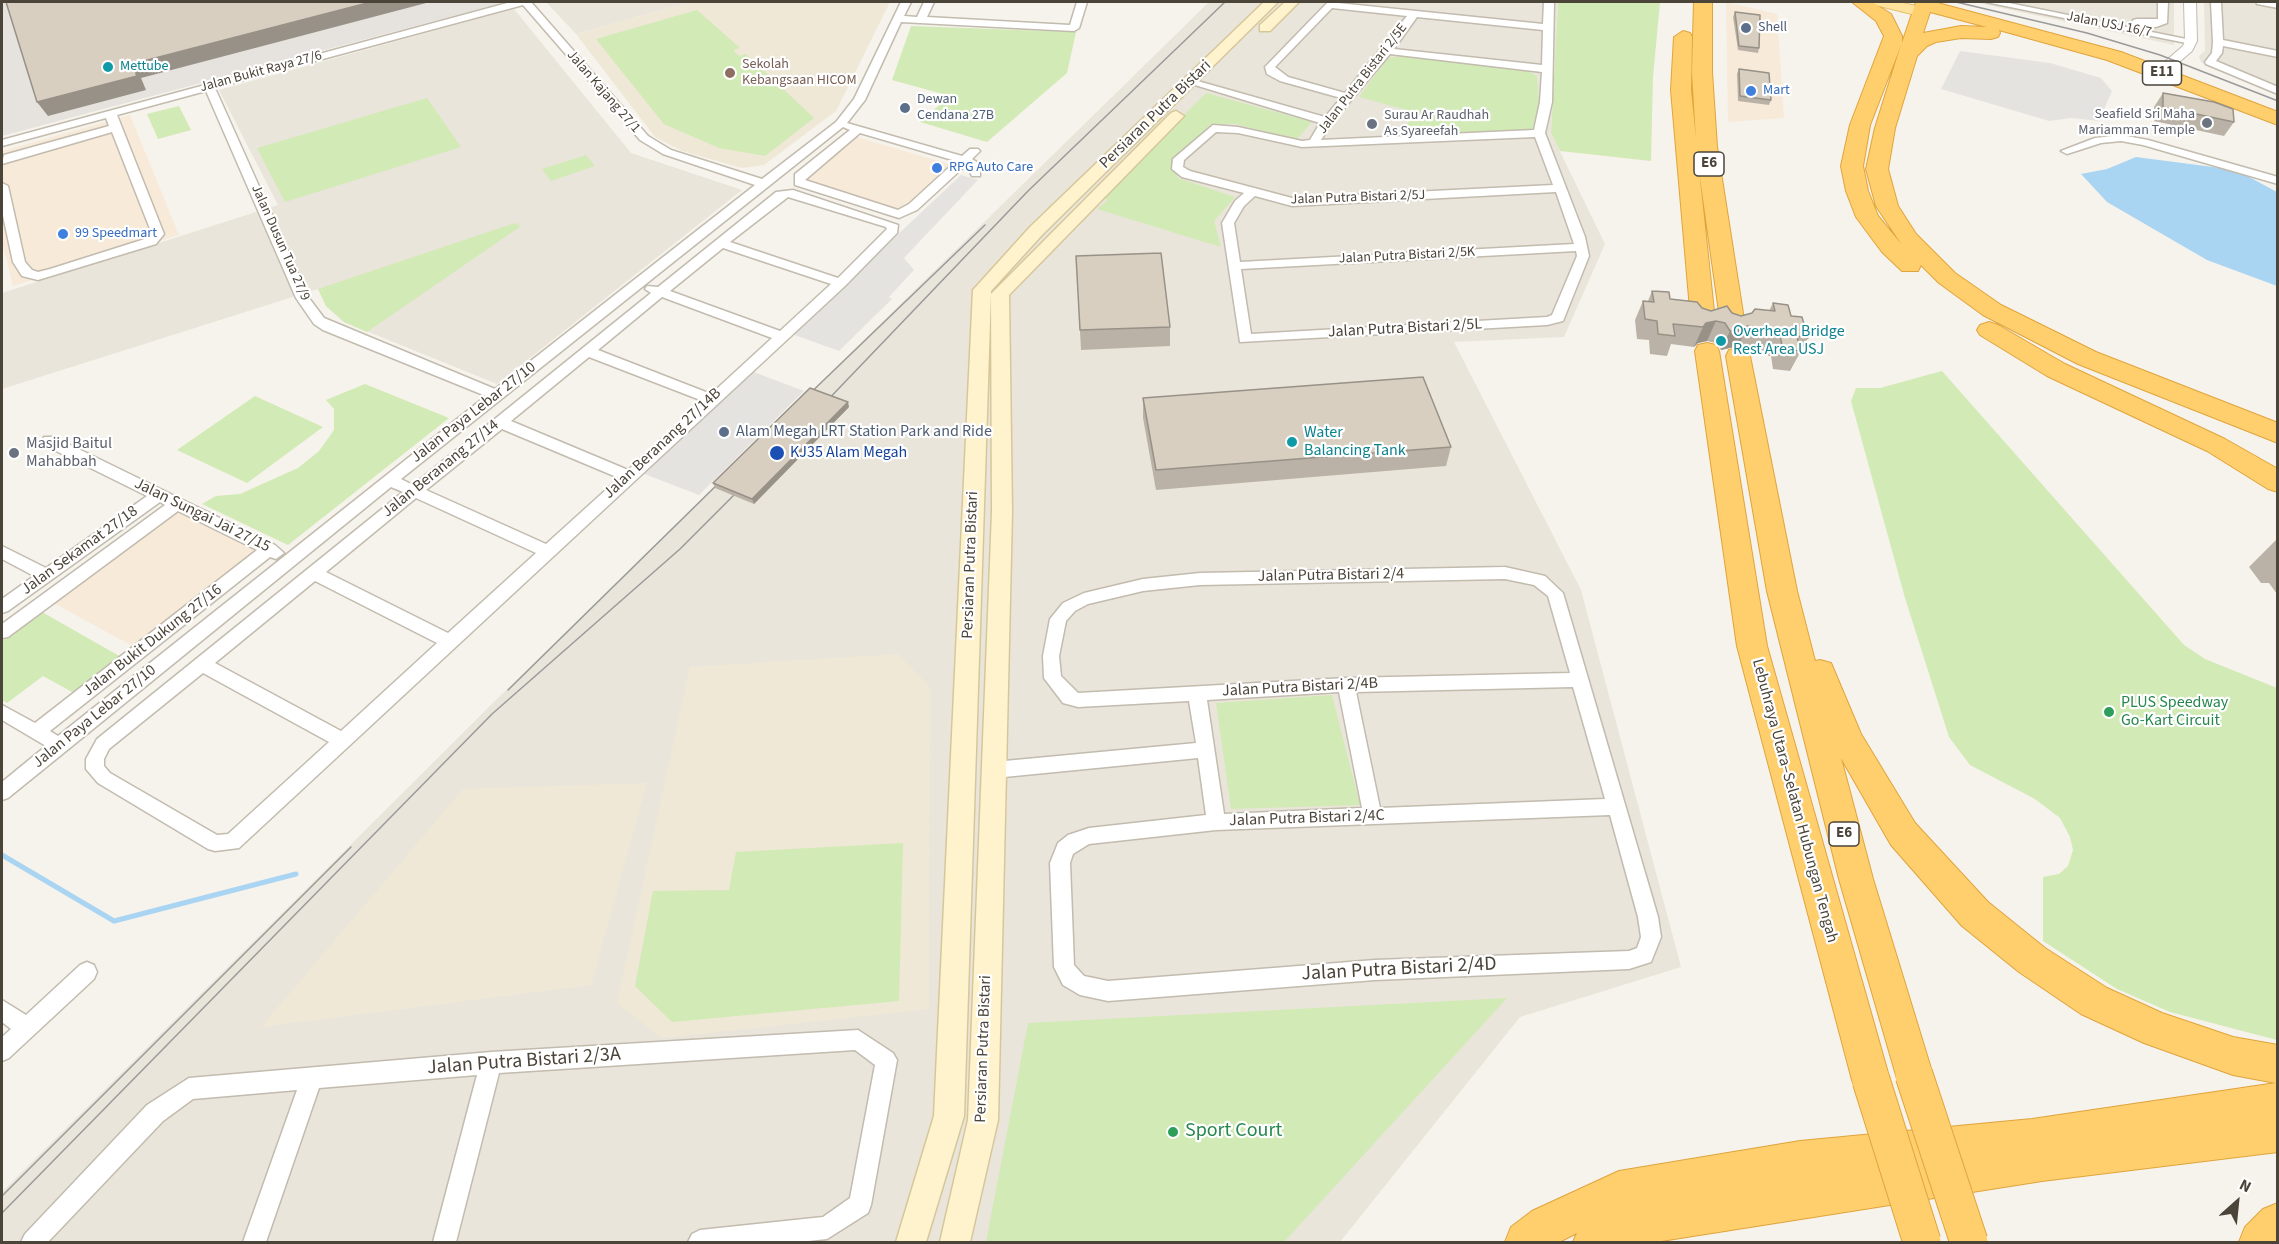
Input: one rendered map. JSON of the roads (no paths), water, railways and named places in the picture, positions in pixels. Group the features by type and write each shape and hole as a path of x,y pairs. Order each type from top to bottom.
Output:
{"highway":[{"name":"Lebuhraya Utara–Selatan Hubungan Tengah","path":"1684,2 1681,90 1716,343 1735,548 1752,646 1871,1080 1922,1242"},
{"name":"E6","path":"1703,2 1702,72 1707,147 1724,277 1733,326"},
{"path":"1861,2 1884,18 1900,49"},
{"path":"1915,5 1900,49 1877,169 1887,206 1907,238 1928,260 1985,305 2052,343 2277,434"},
{"name":"E11","path":"1915,5 2044,35 2166,74 2277,119"},
{"name":"E11","path":"1915,5 2114,66 2191,94 2277,130"},
{"path":"2012,36 1980,32 1945,34 1900,49 1860,125 1852,166 1857,191 1867,217 1890,247 1933,288 2020,350 2097,391 2216,445 2267,475 2277,446"},
{"path":"2044,35 2118,51 2166,67 2277,111"},
{"path":"2191,94 2277,136"},
{"name":"Lebuhraya Utara–Selatan Hubungan Tengah","path":"1716,343 1856,879 1914,1075 1969,1242"},
{"path":"1782,591 1805,628 1826,692 1847,740 1878,793 1903,834 1975,914 2032,960 2094,1001 2157,1030 2233,1056 2277,1064"},
{"path":"1526,1242 1547,1226 1619,1191 1800,1161 2032,1139 2277,1102"},
{"path":"1594,1242 1625,1230 1694,1213 2031,1163 2277,1132"},
{"path":"2260,1242 2277,1224"}],"main road":[{"name":"Persiaran Putra Bistari","path":"955,1242 983,1120 1002,512 1000,294 1198,84 1271,2"},
{"name":"Persiaran Putra Bistari","path":"911,1242 949,1116 982,290 1036,231 1292,2"},
{"path":"1880,2 1915,5"}],"street":[{"name":"Jalan Bukit Raya 27/6","path":"2,143 521,2"},
{"name":"Jalan Kajang 27/1","path":"526,2 644,138 676,155 765,184"},
{"name":"Jalan Paya Lebar 27/10","path":"2,792 389,480 840,124 850,115 859,100 906,2"},
{"path":"921,20 929,2"},
{"path":"898,19 1074,28 1082,2"},
{"path":"1549,2 1546,27 1546,102 1539,133 1581,247"},
{"name":"Jalan USJ 16/7","path":"1991,2 2191,41"},
{"path":"2033,2 2156,24 2163,21 2163,2"},
{"path":"2166,67 2188,48 2191,41 2190,2"},
{"path":"2216,2 2217,53 2210,62 2213,66 2277,91"},
{"path":"2261,2 2277,5"},
{"path":"1349,97 1284,79 1271,72 1270,67 1332,3 1546,27"},
{"name":"Jalan Putra Bistari 2/5E","path":"1313,144 1327,121 1387,51 1414,14"},
{"path":"2218,42 2277,54"},
{"path":"1387,51 1545,69"},
{"path":"1198,84 1327,121"},
{"name":"Jalan Dusun Tua 27/9","path":"209,86 303,298 319,321 328,327 496,395"},
{"path":"2,186 22,267 27,273 38,276 54,272 152,241 158,234 114,128 110,113"},
{"path":"840,124 969,156 976,173"},
{"path":"2,161 8,157 114,128"},
{"name":"Jalan Putra Bistari 2/5J","path":"1313,144 1291,143 1229,128 1209,129 1179,159 1178,169 1292,202 1560,188"},
{"path":"858,129 799,177 799,183 899,214 913,207 969,156"},
{"path":"1313,144 1539,133"},
{"path":"2067,151 2099,140 2121,138 2144,142 2277,181"},
{"path":"1233,266 1228,223 1239,204 1252,192"},
{"name":"Jalan Beranang 27/14B","path":"226,844 892,234 892,225 789,193 780,195"},
{"name":"Jalan Beranang 27/14","path":"226,844 215,843 104,778 95,769 95,759 103,744 780,195"},
{"path":"721,243 840,283"},
{"name":"Jalan Putra Bistari 2/5K","path":"1233,266 1581,247"},
{"name":"Jalan Putra Bistari 2/5L","path":"1233,266 1245,339 1547,321 1558,318 1583,256 1581,247"},
{"path":"637,284 781,336"},
{"path":"587,351 711,399"},
{"path":"499,422 629,476"},
{"name":"Jalan Sungai Jai 27/15","path":"49,441 291,560"},
{"path":"389,480 546,551"},
{"name":"Jalan Sekamat 27/18","path":"2,607 159,495"},
{"path":"2,632 177,504"},
{"name":"Jalan Bukit Dukung 27/16","path":"36,732 269,549"},
{"path":"2,552 46,575"},
{"path":"313,573 448,641"},
{"name":"Jalan Putra Bistari 2/4","path":"1051,656 1058,619 1069,607 1084,599 1143,585 1314,575 1505,573 1539,580 1555,593 1616,807"},
{"name":"Jalan Putra Bistari 2/4B","path":"1051,656 1053,678 1069,698 1089,701 1346,685 1579,680"},
{"path":"201,664 342,740"},
{"path":"1346,685 1373,817"},
{"path":"1197,693 1203,750 1216,822"},
{"path":"2,712 60,746"},
{"path":"994,770 1203,750"},
{"name":"Jalan Putra Bistari 2/4C","path":"1060,911 1060,863 1065,849 1075,841 1089,836 1216,822 1616,807"},
{"name":"Jalan Putra Bistari 2/4D","path":"1060,911 1064,967 1070,978 1080,986 1108,991 1375,970 1629,960 1644,955 1651,937 1648,917 1616,807"},
{"path":"2,1051 87,972"},
{"path":"2,1010 26,1028"},
{"name":"Jalan Putra Bistari 2/3A","path":"33,1242 155,1113 189,1089 491,1063 858,1040 886,1060 860,1205 827,1228 700,1242"},
{"path":"445,1242 491,1063"},
{"path":"255,1242 312,1077"}],"water":[{"path":"2136,157 2236,170 2277,192 2277,286 2207,260 2107,202 2081,174 2107,169"}],"waterway":[{"path":"2,855 114,921 296,874"}],"tram line":[{"path":"821,407 1028,191 1225,2"},
{"path":"1956,2 2087,33 2160,55 2278,101"},
{"path":"801,402 985,225"},
{"path":"508,690 726,476"},
{"path":"2,1213 492,714 680,549 745,484"},
{"path":"2,1196 351,847"}],"place":[{"name":"Shell","path":"1746,28"},
{"name":"Mettube","path":"108,67"},
{"name":"Sekolah Kebangsaan HICOM","path":"730,73"},
{"name":"Mart","path":"1751,91"},
{"name":"Dewan Cendana 27B","path":"905,108"},
{"name":"Seafield Sri Maha Mariamman Temple","path":"2207,123"},
{"name":"Surau Ar Raudhah As Syareefah","path":"1372,124"},
{"name":"RPG Auto Care","path":"937,168"},
{"name":"99 Speedmart","path":"63,234"},
{"name":"Overhead Bridge Rest Area USJ","path":"1721,341"},
{"name":"Alam Megah LRT Station Park and Ride","path":"724,432"},
{"name":"Water Balancing Tank","path":"1292,442"},
{"name":"Masjid Baitul Mahabbah","path":"14,453"},
{"name":"KJ35 Alam Megah","path":"777,453"},
{"name":"PLUS Speedway Go-Kart Circuit","path":"2109,712"},
{"name":"Sport Court","path":"1173,1132"}]}
